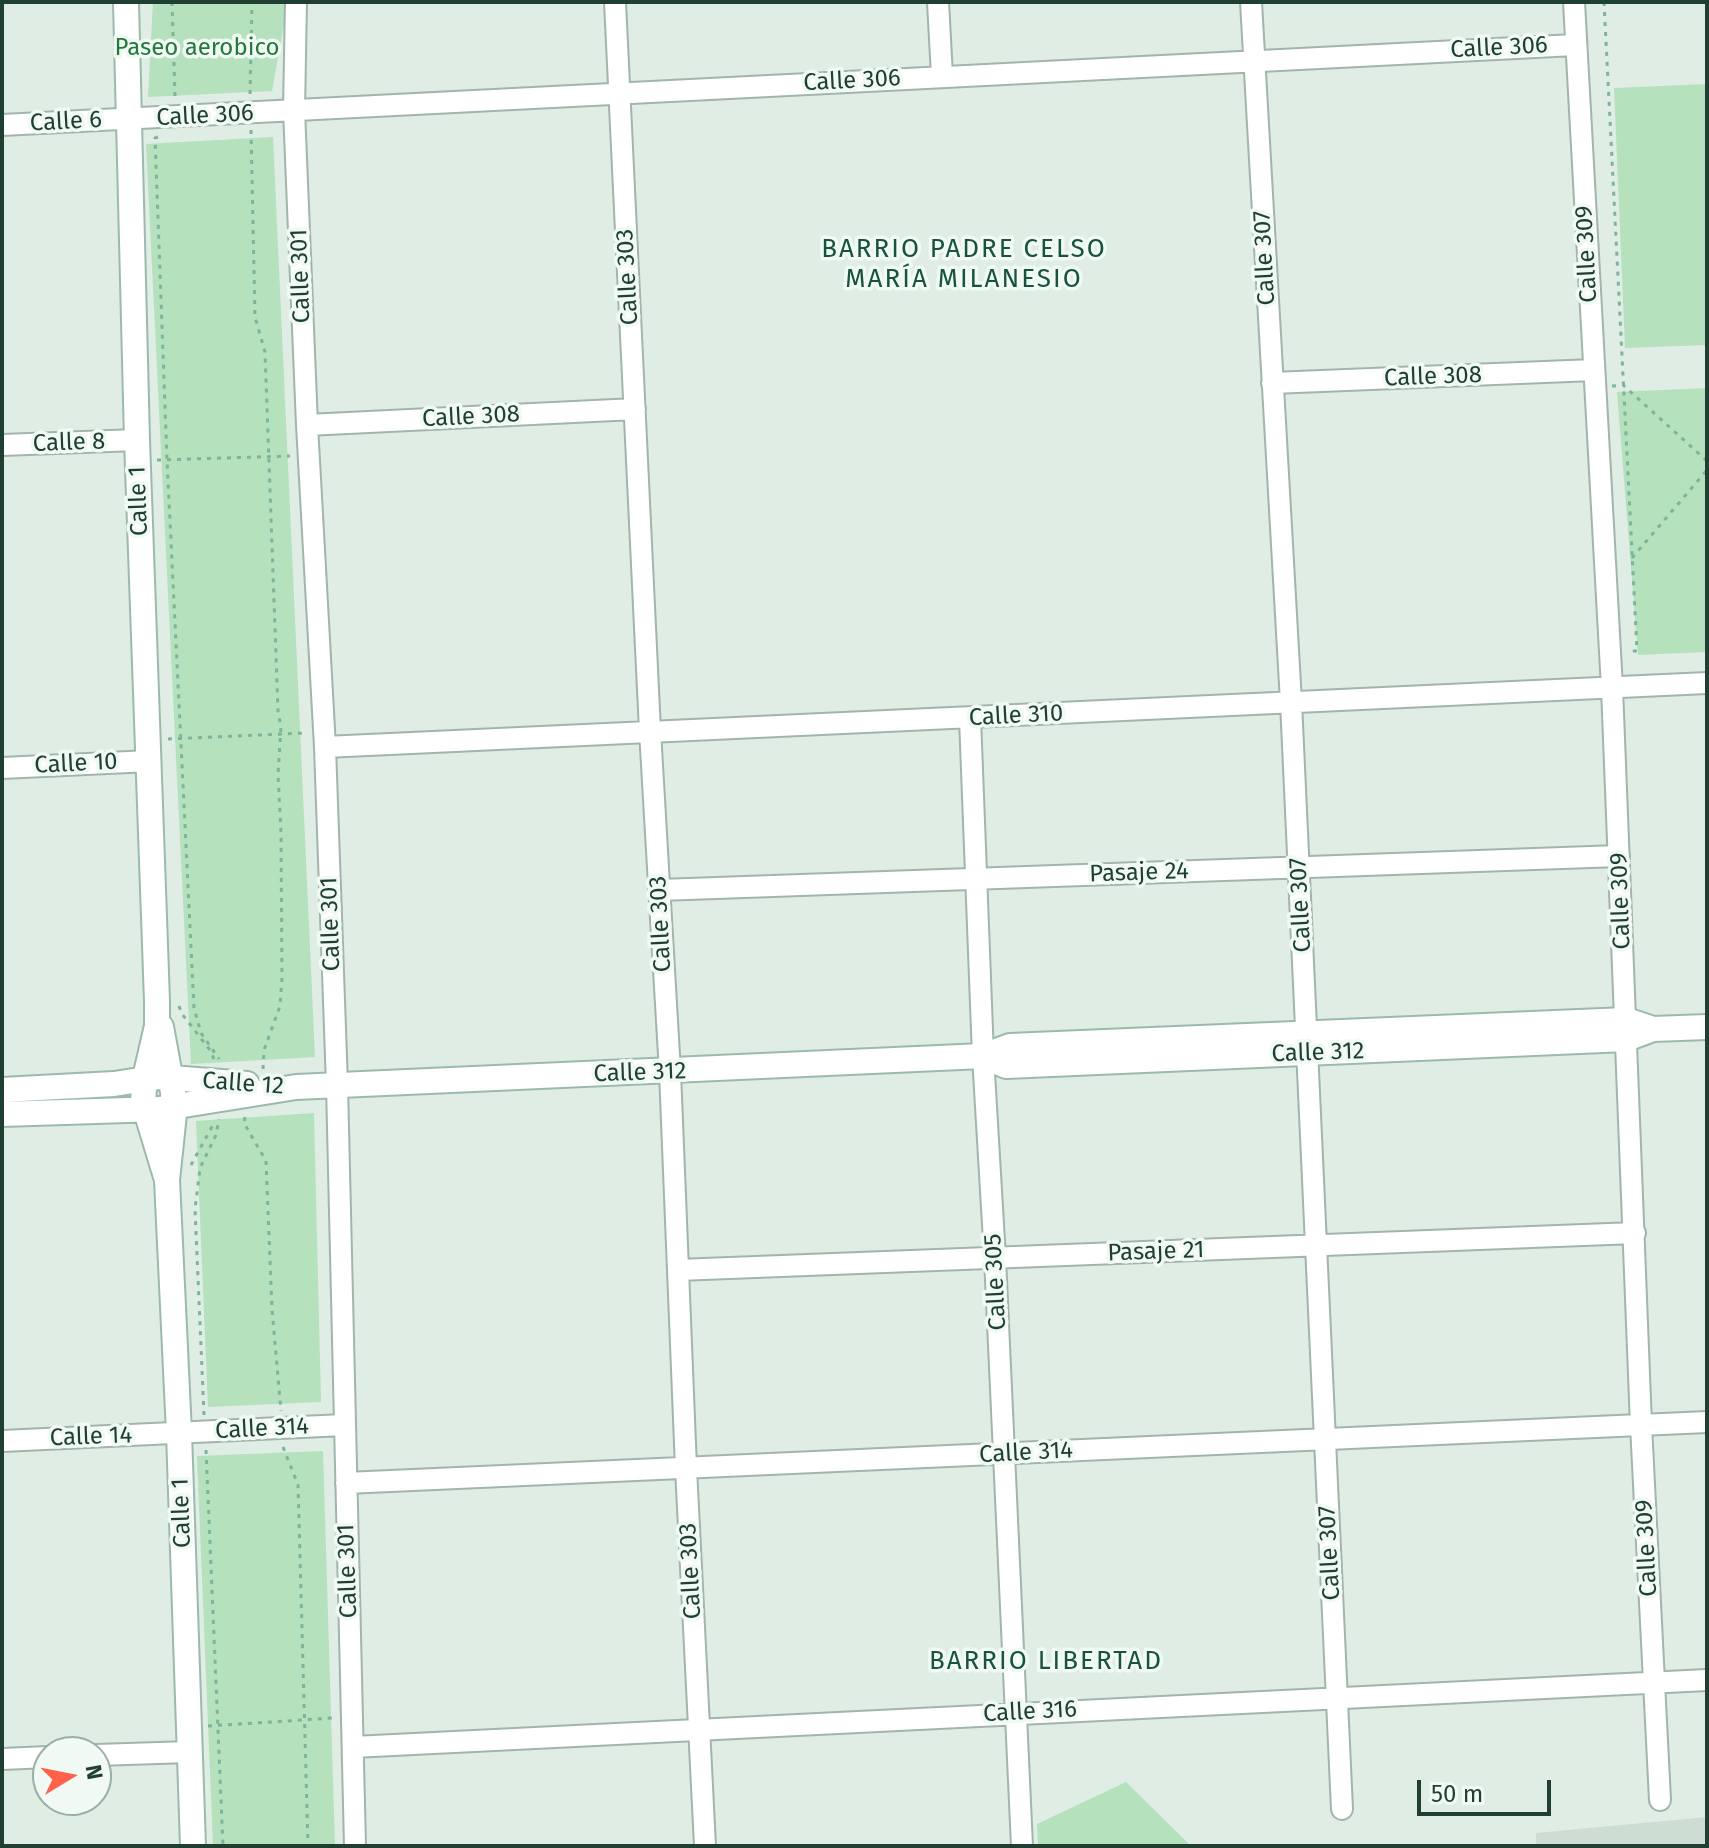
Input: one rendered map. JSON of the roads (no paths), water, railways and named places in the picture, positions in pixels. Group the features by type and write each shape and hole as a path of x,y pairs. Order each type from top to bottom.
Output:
{"street":[{"name":"Calle 1","path":"126,2 137,451 157,1001 157,1026 143,1101 167,1180"},
{"name":"Calle 301","path":"296,2 294,110 307,425 325,740 337,1085 355,1846"},
{"name":"Calle 303","path":"615,2 650,731 670,1072 705,1846"},
{"path":"938,2 942,76"},
{"name":"Calle 307","path":"1251,2 1291,702 1342,1809"},
{"name":"Calle 309","path":"1574,2 1612,688 1641,1425 1660,1800"},
{"name":"Calle 306","path":"129,119 1575,45"},
{"name":"Calle 6","path":"2,125 129,119"},
{"name":"Calle 308","path":"1272,383 1595,378"},
{"name":"Calle 308","path":"307,425 635,409"},
{"name":"Calle 8","path":"2,445 137,451"},
{"name":"Calle 310","path":"325,740 970,718 1707,683"},
{"name":"Calle 305","path":"970,718 983,1056 1022,1846"},
{"name":"Calle 10","path":"2,768 150,750"},
{"name":"Pasaje 24","path":"660,890 1619,856"},
{"name":"Calle 1","path":"157,1001 174,1106 167,1180 193,1846"},
{"name":"Calle 312","path":"296,1087 983,1056 1010,1046 1308,1043 1707,1027"},
{"name":"Calle 12","path":"2,1090 114,1084 145,1078 171,1078 220,1090 296,1087"},
{"name":"Calle 12","path":"2,1114 174,1106 220,1090"},
{"name":"Pasaje 21","path":"678,1270 1635,1233"},
{"name":"Calle 314","path":"346,1483 1707,1422"},
{"name":"Calle 314","path":"179,1433 344,1425"},
{"name":"Calle 14","path":"2,1441 179,1433"},
{"name":"Calle 316","path":"353,1747 1707,1680"},
{"path":"112,1752 189,1739"},
{"path":"2,1759 32,1758"}],"district":[{"name":"BARRIO PADRE CELSO MARÍA MILANESIO","path":"964,265"},
{"name":"BARRIO LIBERTAD","path":"1046,1662"}],"park label":[{"name":"Paseo aerobico","path":"197,48"}]}
